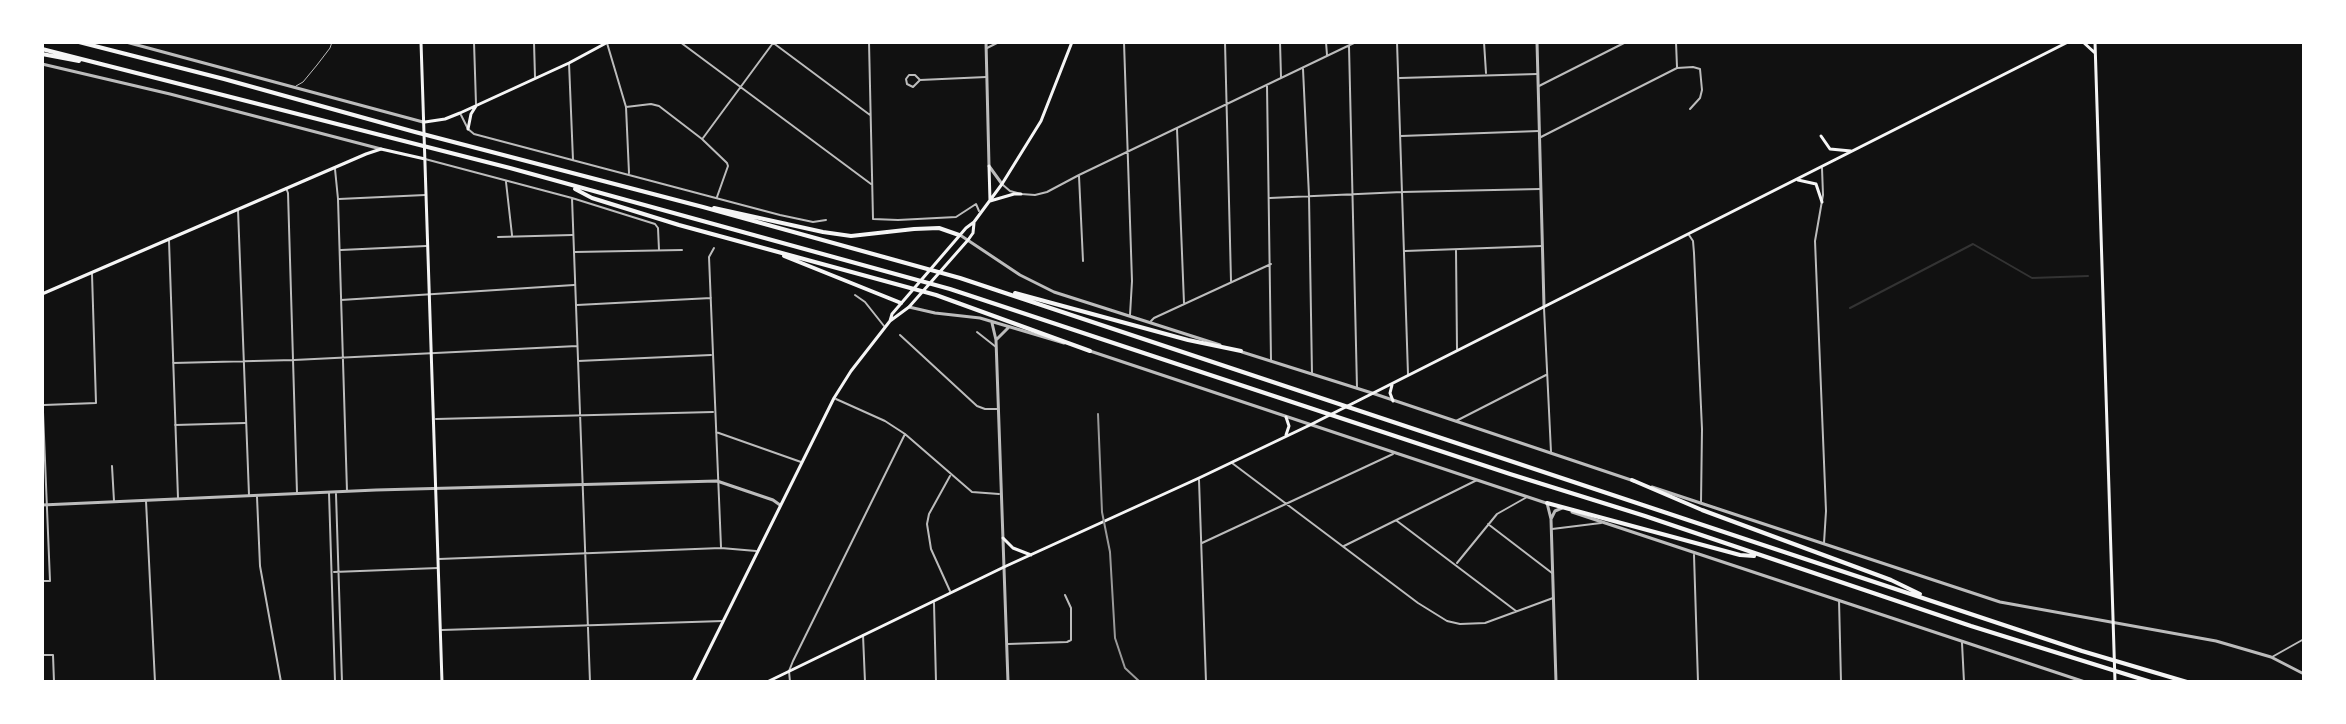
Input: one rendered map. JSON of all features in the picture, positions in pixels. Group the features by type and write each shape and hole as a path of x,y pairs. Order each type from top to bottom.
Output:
{"highway":[{"path":"79,42 846,245 992,288 2082,651 2187,682"},
{"path":"42,52 436,149 950,289 2151,682"},
{"path":"565,184 592,198 629,210 936,295 1090,351"},
{"path":"703,207 851,236 939,228 959,235"},
{"path":"767,249 901,303"},
{"path":"992,288 1241,351"},
{"path":"1632,480 1702,510 1891,580 1941,603"},
{"path":"1547,503 1740,555 1765,558"}],"main road":[{"path":"421,42 442,682"},
{"path":"423,122 460,113 607,42"},
{"path":"890,321 906,296 981,214 1002,184 1041,121 1072,42"},
{"path":"767,682 1004,567 1310,425 2068,42"},
{"path":"2083,42 2095,54"},
{"path":"2095,42 2115,682"},
{"path":"468,129 476,106"},
{"path":"1821,136 1830,149 1855,150"},
{"path":"42,294 381,149 425,159"},
{"path":"989,166 990,201"},
{"path":"1798,180 1816,184 1822,202"},
{"path":"990,201 1021,194"},
{"path":"693,682 834,398 890,321 909,307 968,240 973,233 974,222"},
{"path":"901,303 909,307"},
{"path":"1393,401 1390,388 1395,382"},
{"path":"1286,417 1289,426 1286,435"},
{"path":"1003,538 1013,548 1031,555"}],"street":[{"path":"126,42 423,122"},
{"path":"474,42 476,106"},
{"path":"534,42 535,79"},
{"path":"607,42 626,107 629,175"},
{"path":"680,42 872,184"},
{"path":"869,42 873,219 956,217 976,204 981,214"},
{"path":"986,42 989,166 1010,191 1035,195 1047,192 1356,42"},
{"path":"986,48 999,42"},
{"path":"1124,42 1132,281 1130,316"},
{"path":"1225,42 1231,281"},
{"path":"1280,42 1281,78"},
{"path":"1326,42 1327,56"},
{"path":"1397,42 1408,374"},
{"path":"1484,42 1486,74"},
{"path":"1537,42 1551,452"},
{"path":"1538,87 1626,42"},
{"path":"1676,42 1677,68"},
{"path":"702,139 772,43 870,116"},
{"path":"1349,45 1357,388"},
{"path":"569,63 573,161"},
{"path":"42,64 381,149"},
{"path":"1303,68 1312,374"},
{"path":"1539,138 1677,68 1700,69 1700,98 1690,109"},
{"path":"1398,78 1538,74"},
{"path":"920,80 988,77"},
{"path":"1267,85 1271,360"},
{"path":"626,107 659,106 702,139 728,166 716,199"},
{"path":"460,113 474,134 716,199 813,222 826,220"},
{"path":"1177,128 1184,303"},
{"path":"1400,136 1539,131"},
{"path":"425,159 572,198 658,226 659,250"},
{"path":"335,167 347,492"},
{"path":"1822,168 1822,202 1815,241 1825,496 1823,544"},
{"path":"1079,175 1083,261"},
{"path":"506,181 512,235"},
{"path":"286,188 297,494"},
{"path":"1269,198 1541,189"},
{"path":"338,199 426,195"},
{"path":"572,198 590,682"},
{"path":"238,209 249,496"},
{"path":"1689,234 1694,253 1702,429 1701,503"},
{"path":"498,237 573,235"},
{"path":"959,235 992,258 1065,296 1357,388 1823,544 2009,604 2216,641 2271,657 2304,674"},
{"path":"169,239 178,499"},
{"path":"340,250 429,246"},
{"path":"1404,251 1543,246"},
{"path":"714,248 709,257 721,548"},
{"path":"1456,249 1457,349"},
{"path":"574,252 682,250"},
{"path":"1150,322 1271,263"},
{"path":"42,405 96,403 92,272"},
{"path":"341,300 575,285"},
{"path":"855,295 865,302 885,327"},
{"path":"576,305 711,298"},
{"path":"909,307 970,316 1090,351 1547,503 1551,519 1556,682"},
{"path":"990,321 995,330 997,348 1008,682"},
{"path":"996,340 1009,327"},
{"path":"977,332 997,348"},
{"path":"900,335 977,406 999,409"},
{"path":"173,363 578,346"},
{"path":"578,361 712,355"},
{"path":"1456,421 1548,374"},
{"path":"42,388 44,505 50,581 42,581"},
{"path":"834,398 885,421 905,434 972,492 1002,494"},
{"path":"434,419 714,412"},
{"path":"175,425 246,423"},
{"path":"715,432 801,463"},
{"path":"790,682 789,671 905,434"},
{"path":"1202,543 1396,452"},
{"path":"1232,462 1418,603 1447,621 1475,625 1554,598"},
{"path":"112,466 114,502"},
{"path":"950,475 929,514 927,524 931,549 951,593"},
{"path":"1199,478 1206,682"},
{"path":"1344,546 1478,480"},
{"path":"44,505 336,492 717,481 780,505"},
{"path":"336,492 338,682"},
{"path":"329,493 338,682"},
{"path":"257,496 260,566 281,682"},
{"path":"1456,564 1497,514 1528,496"},
{"path":"146,501 155,682"},
{"path":"1551,519 1555,511 1564,508 2085,682"},
{"path":"1397,521 1517,612"},
{"path":"1551,530 1602,522"},
{"path":"1488,524 1553,573"},
{"path":"438,559 721,548 758,551"},
{"path":"1694,553 1698,682"},
{"path":"333,572 438,568"},
{"path":"1007,644 1071,640 1071,608 1065,595"},
{"path":"1839,600 1841,682"},
{"path":"934,601 936,682"},
{"path":"441,630 724,621"},
{"path":"863,635 865,682"},
{"path":"2271,657 2304,639"},
{"path":"1962,641 1964,682"},
{"path":"42,655 53,655 54,682"},
{"path":"322,682 338,682"}],"lane":[{"path":"294,87 303,82 332,42"}],"waterway":[{"path":"1850,308 1973,244 2032,278 2088,276"}],"railway":[{"path":"1098,414 1102,512 1110,552 1115,638 1125,668 1140,682"}]}
